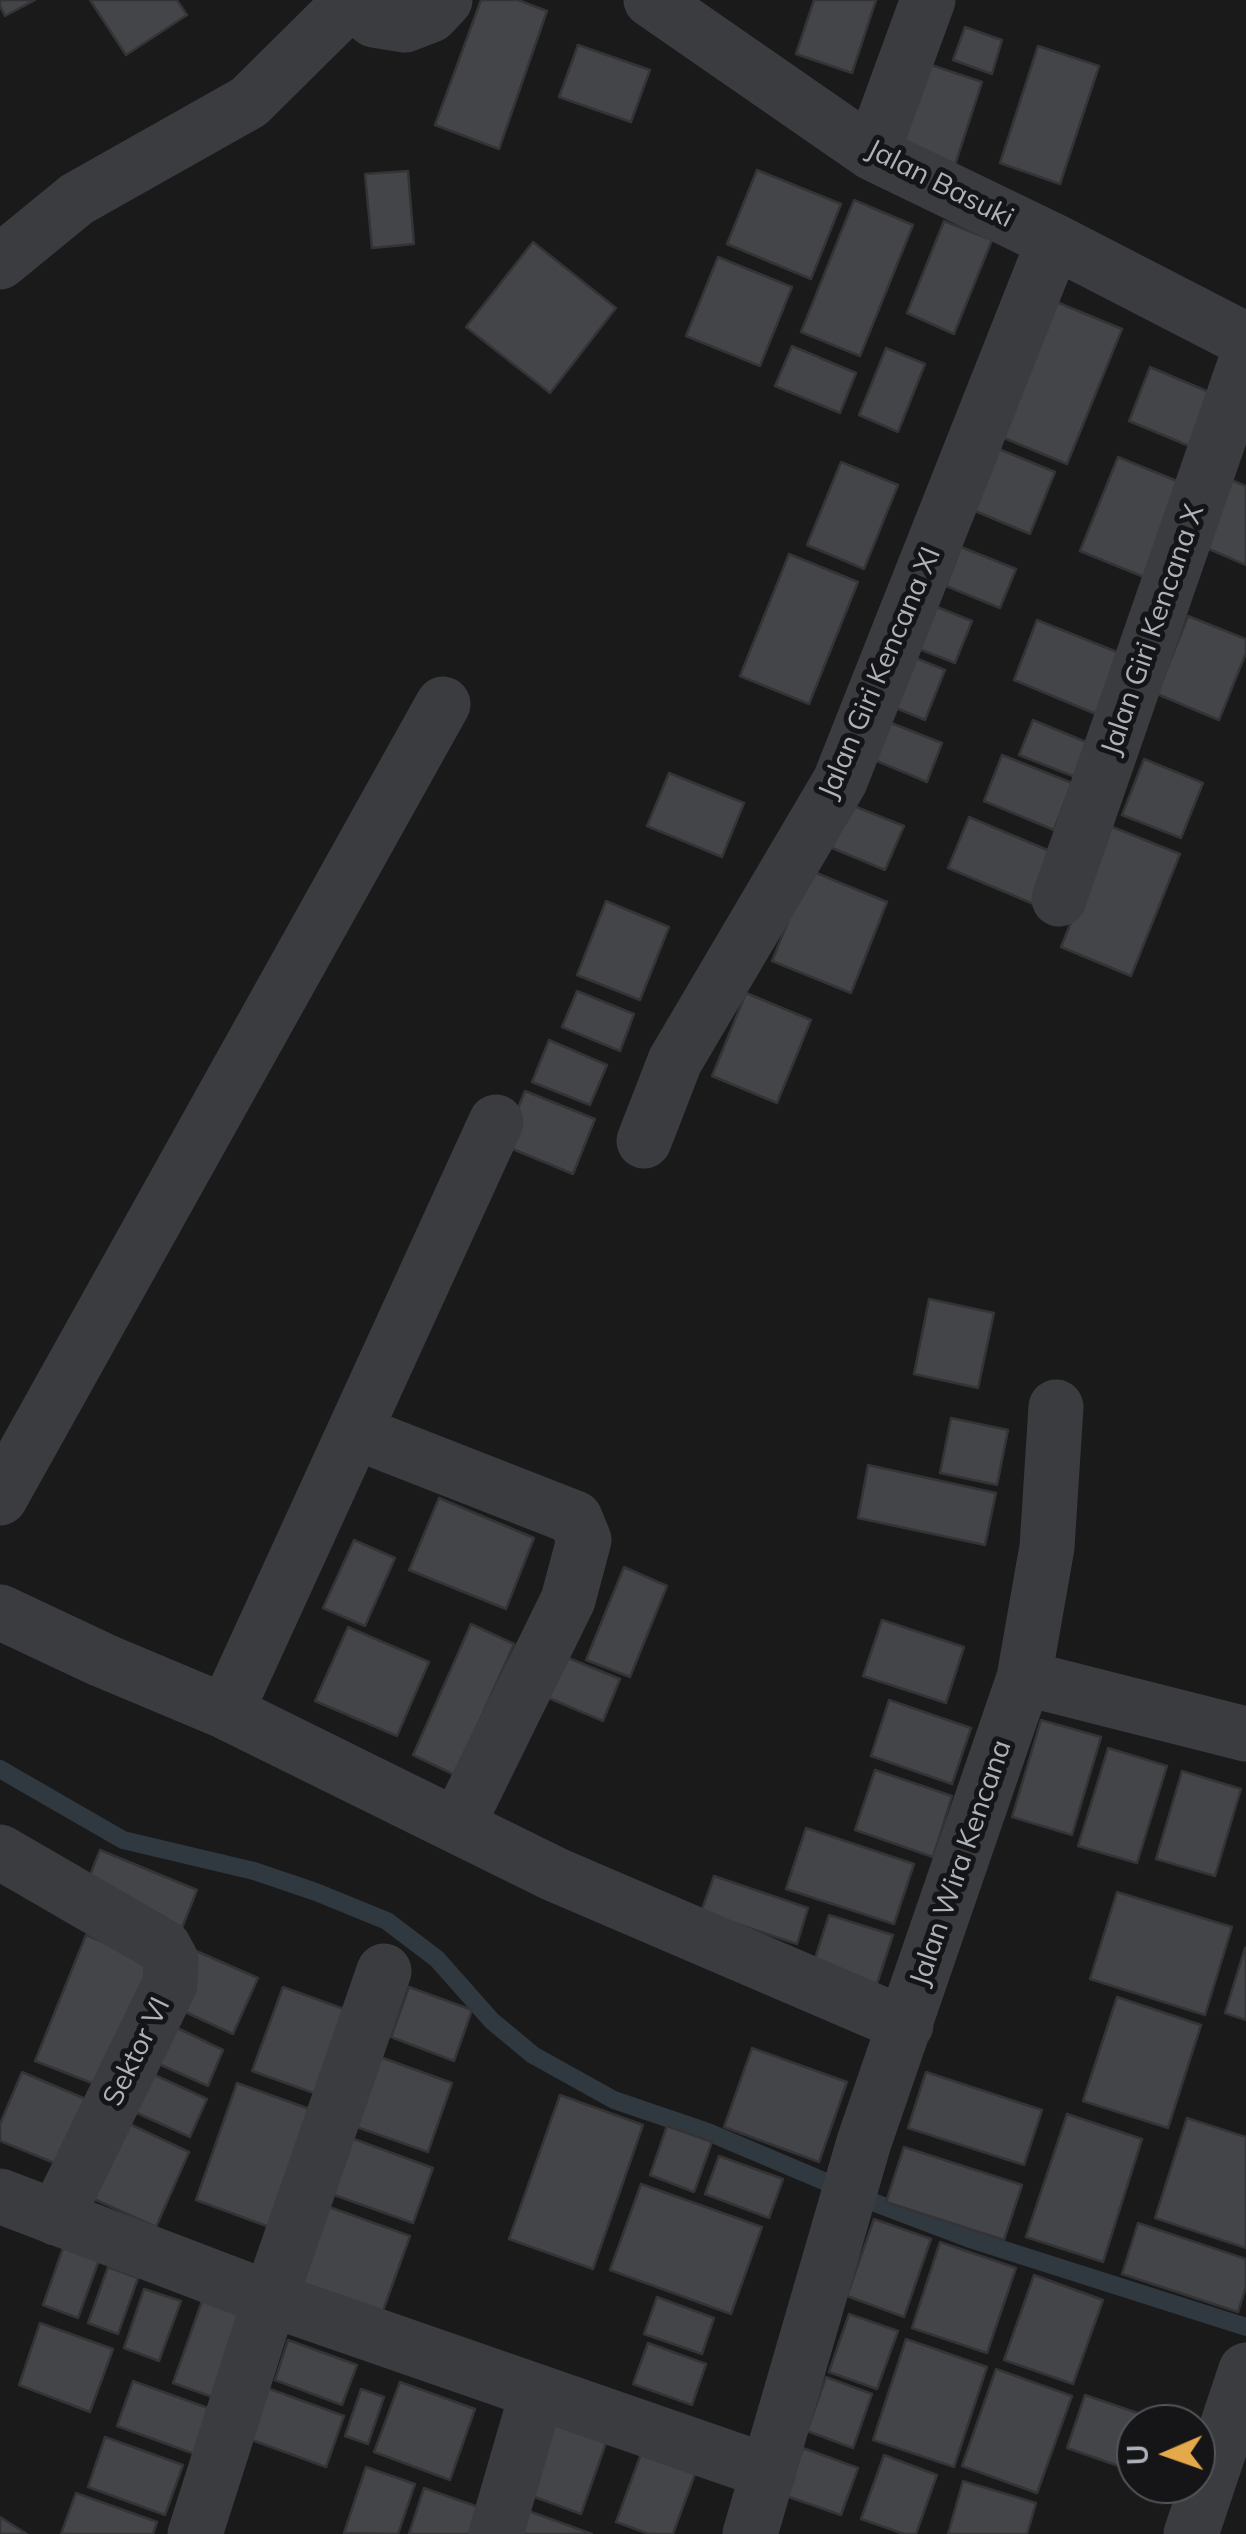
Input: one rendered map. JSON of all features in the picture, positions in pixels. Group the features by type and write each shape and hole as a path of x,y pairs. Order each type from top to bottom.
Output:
{"street":[{"path":"0,262 77,199 249,102 349,1 374,20 405,25 432,15 445,0"},
{"name":"Jalan Basuki","path":"651,0 872,152 1242,333"},
{"path":"872,152 928,0"},
{"name":"Jalan Giri Kencana XI","path":"644,1141 676,1061 840,781 1054,240"},
{"name":"Jalan Giri Kencana X","path":"1059,899 1242,333"},
{"path":"0,1498 442,704"},
{"path":"226,1712 496,1122"},
{"name":"Jalan Wira Kencana","path":"750,2534 864,2142 1024,1678 1047,1546 1056,1407"},
{"path":"355,1432 575,1518 584,1540 568,1600 457,1826"},
{"path":"0,1612 226,1712 554,1874 906,2026"},
{"path":"1024,1678 1246,1734"},
{"name":"Sektor VI","path":"0,1852 164,1947 170,1960 170,1984 56,2218"},
{"path":"196,2534 270,2299 384,1971"},
{"path":"0,2196 270,2299 770,2472"},
{"path":"496,2534 537,2393"},
{"path":"1190,2534 1241,2401"}],"building":[{"path":"0,0 35,0 5,16"},
{"path":"90,0 177,0 187,15 126,55"},
{"path":"481,0 518,0 547,11 499,149 435,125"},
{"path":"814,0 876,0 852,73 796,54"},
{"path":"965,27 1002,40 992,74 953,60"},
{"path":"578,45 650,70 631,122 559,97"},
{"path":"1038,46 1099,66 1060,184 1000,163"},
{"path":"925,63 982,82 955,165 897,146"},
{"path":"757,170 841,204 811,279 727,244"},
{"path":"408,171 414,244 372,248 365,174"},
{"path":"854,200 913,225 860,356 801,332"},
{"path":"944,221 992,240 954,334 907,313"},
{"path":"533,242 616,308 550,393 466,327"},
{"path":"718,257 792,287 760,366 686,336"},
{"path":"1042,296 1122,329 1067,464 987,431"},
{"path":"792,346 856,373 840,413 775,386"},
{"path":"886,348 925,364 898,432 859,415"},
{"path":"1150,367 1216,395 1194,448 1129,421"},
{"path":"989,445 1055,472 1030,534 963,506"},
{"path":"1118,457 1182,483 1144,577 1080,551"},
{"path":"841,462 898,485 864,569 807,545"},
{"path":"1229,479 1246,486 1246,565 1202,546"},
{"path":"961,547 1016,569 1000,608 946,586"},
{"path":"789,554 858,582 809,704 740,676"},
{"path":"932,605 972,621 955,663 914,647"},
{"path":"1188,616 1246,639 1246,653 1219,720 1157,694"},
{"path":"1037,620 1127,656 1103,717 1014,680"},
{"path":"911,656 945,670 925,720 891,706"},
{"path":"881,719 942,743 927,782 865,756"},
{"path":"1033,720 1091,744 1078,778 1019,755"},
{"path":"1002,755 1072,783 1054,830 984,801"},
{"path":"1144,759 1203,783 1181,838 1122,815"},
{"path":"669,773 744,803 722,857 647,826"},
{"path":"849,804 904,826 885,870 832,848"},
{"path":"969,817 1057,854 1036,905 948,868"},
{"path":"1110,826 1180,854 1131,976 1061,947"},
{"path":"809,870 887,902 851,993 772,961"},
{"path":"606,901 669,927 640,1000 577,975"},
{"path":"577,991 634,1014 620,1051 562,1027"},
{"path":"746,993 811,1020 777,1103 712,1076"},
{"path":"549,1040 607,1065 590,1105 532,1082"},
{"path":"525,1091 595,1119 573,1174 503,1145"},
{"path":"929,1299 994,1313 978,1388 914,1374"},
{"path":"951,1418 1008,1430 997,1485 940,1473"},
{"path":"868,1465 996,1493 985,1545 858,1518"},
{"path":"439,1498 534,1538 506,1609 409,1570"},
{"path":"354,1540 395,1558 365,1626 323,1608"},
{"path":"624,1567 667,1586 630,1677 586,1660"},
{"path":"882,1620 964,1647 946,1703 863,1676"},
{"path":"471,1624 514,1644 455,1775 413,1755"},
{"path":"348,1627 429,1662 397,1736 315,1701"},
{"path":"561,1655 620,1679 603,1721 544,1696"},
{"path":"889,1700 971,1728 952,1784 871,1756"},
{"path":"1041,1720 1101,1737 1072,1835 1012,1817"},
{"path":"1108,1748 1167,1766 1137,1863 1078,1846"},
{"path":"875,1770 952,1796 933,1857 855,1830"},
{"path":"1182,1771 1241,1789 1215,1876 1156,1859"},
{"path":"806,1828 914,1864 894,1924 786,1889"},
{"path":"100,1850 197,1890 178,1938 81,1898"},
{"path":"714,1876 808,1908 797,1944 701,1912"},
{"path":"1117,1892 1232,1927 1205,2015 1090,1979"},
{"path":"829,1915 893,1935 875,1990 812,1968"},
{"path":"86,1935 155,1963 105,2088 35,2061"},
{"path":"1246,1948 1246,2020 1225,2013"},
{"path":"194,1950 258,1978 233,2034 170,2005"},
{"path":"283,1987 355,2013 325,2097 252,2071"},
{"path":"409,1987 472,2010 454,2061 391,2037"},
{"path":"1117,1997 1201,2025 1168,2128 1083,2101"},
{"path":"169,2024 223,2050 208,2086 152,2061"},
{"path":"752,2048 847,2082 819,2162 724,2127"},
{"path":"372,2054 452,2083 428,2152 348,2124"},
{"path":"146,2071 207,2099 190,2137 128,2109"},
{"path":"22,2072 88,2100 62,2166 0,2141 0,2124"},
{"path":"926,2072 1042,2110 1024,2165 908,2128"},
{"path":"237,2083 315,2111 272,2228 196,2200"},
{"path":"560,2095 643,2125 593,2269 509,2239"},
{"path":"1067,2114 1142,2139 1103,2262 1026,2237"},
{"path":"1187,2118 1246,2137 1246,2248 1155,2218"},
{"path":"119,2119 189,2152 156,2227 85,2195"},
{"path":"667,2126 712,2142 694,2192 650,2175"},
{"path":"340,2134 433,2168 413,2223 320,2190"},
{"path":"904,2147 1022,2185 1004,2240 886,2202"},
{"path":"719,2156 783,2179 769,2218 705,2194"},
{"path":"641,2184 762,2227 731,2314 610,2270"},
{"path":"318,2203 410,2236 380,2319 288,2286"},
{"path":"874,2219 931,2239 904,2317 847,2296"},
{"path":"1138,2223 1246,2259 1246,2287 1238,2312 1122,2274"},
{"path":"940,2242 1016,2268 987,2353 912,2328"},
{"path":"63,2248 99,2260 78,2318 43,2305"},
{"path":"108,2267 138,2278 118,2334 88,2323"},
{"path":"1034,2275 1103,2300 1073,2384 1004,2360"},
{"path":"144,2289 181,2301 159,2361 124,2348"},
{"path":"657,2297 714,2318 702,2354 644,2334"},
{"path":"202,2301 261,2322 232,2404 173,2383"},
{"path":"849,2314 898,2331 877,2389 829,2372"},
{"path":"40,2323 113,2349 90,2412 19,2385"},
{"path":"906,2339 987,2367 954,2467 873,2440"},
{"path":"288,2340 357,2365 342,2405 275,2380"},
{"path":"648,2343 706,2364 692,2405 633,2384"},
{"path":"996,2369 1072,2396 1037,2493 962,2466"},
{"path":"826,2377 872,2394 853,2448 807,2431"},
{"path":"133,2381 219,2412 203,2457 117,2426"},
{"path":"400,2382 475,2409 450,2480 374,2452"},
{"path":"267,2388 344,2416 326,2467 249,2439"},
{"path":"361,2389 384,2397 368,2444 345,2436"},
{"path":"1085,2395 1116,2406 1116,2465 1067,2448"},
{"path":"550,2419 607,2440 581,2514 524,2493"},
{"path":"105,2437 183,2465 165,2515 88,2487"},
{"path":"803,2448 858,2468 841,2515 786,2496"},
{"path":"641,2454 695,2474 673,2534 649,2534 616,2522"},
{"path":"884,2455 937,2475 916,2534 904,2534 861,2519"},
{"path":"366,2467 415,2484 398,2534 344,2533"},
{"path":"963,2481 1036,2503 1027,2534 948,2534"},
{"path":"424,2488 487,2510 478,2534 409,2534"},
{"path":"76,2493 157,2522 153,2534 61,2534"},
{"path":"523,2509 592,2534 514,2534"},
{"path":"0,2517 27,2534 0,2534"}],"waterway":[{"path":"0,1769 123,1840 254,1871 387,1921 437,1959 492,2021 533,2055 614,2100 708,2132 973,2240 1246,2327"}]}
